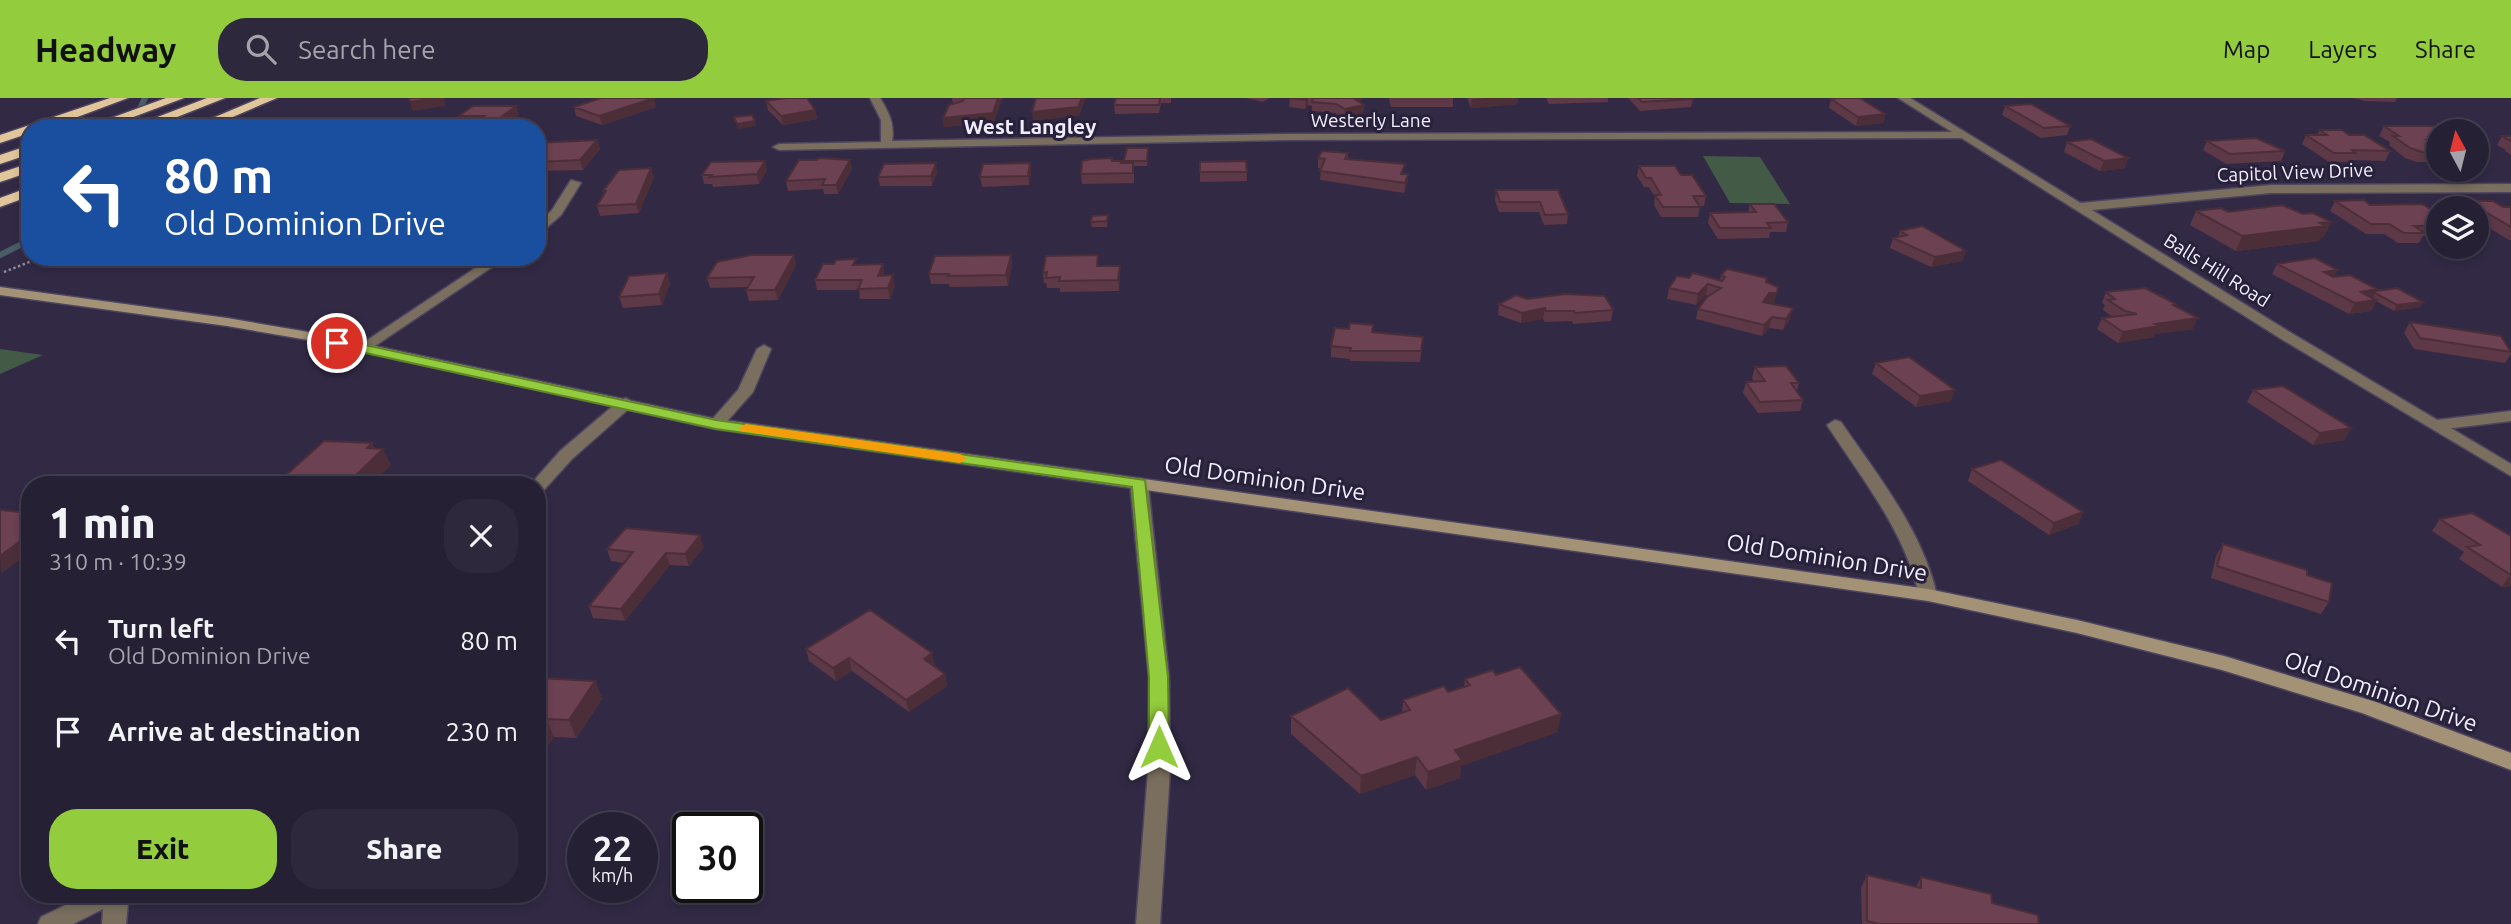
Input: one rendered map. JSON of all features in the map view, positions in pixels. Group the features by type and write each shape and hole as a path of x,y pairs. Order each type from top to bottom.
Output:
{"highway":[{"path":"60,119 122,98"},
{"path":"125,119 219,98"},
{"path":"218,119 271,98"},
{"path":"153,119 179,105"},
{"path":"0,139 21,132"},
{"path":"0,160 21,152"},
{"path":"0,178 21,170"}],"main road":[{"name":"Old Dominion Drive","path":"0,291 227,321 716,424 1928,595 2072,623 2291,682 2392,716 2511,762"}],"street":[{"path":"874,98 888,117 890,129 886,145"},
{"name":"Balls Hill Road","path":"1903,98 2288,337 2511,471"},
{"name":"Westerly Lane","path":"779,147 1285,137 1963,135"},
{"path":"546,223 557,212 575,183"},
{"name":"Capitol View Drive","path":"2081,207 2270,188 2511,188"},
{"path":"361,349 487,266"},
{"path":"716,424 745,393 764,349"},
{"path":"546,477 566,455 626,403"},
{"path":"2437,425 2511,416"},
{"path":"1835,425 1903,530 1927,582 1928,595"},
{"path":"1139,483 1159,677 1159,771 1149,924"},
{"path":"50,924 95,903"},
{"path":"114,903 114,924"}],"path":[{"path":"0,273 21,265"}],"green space":[{"path":"1703,156 1760,157 1790,204 1730,203"},
{"path":"0,349 43,355 0,374"}],"building":[{"path":"409,98 438,98 410,102"},
{"path":"601,98 654,98 599,116 574,107"},
{"path":"807,98 815,110 781,116 766,101"},
{"path":"964,98 998,98 993,113 943,118 949,105 963,101"},
{"path":"1036,98 1082,98 1078,107 1032,112"},
{"path":"1116,98 1160,98 1159,105 1114,105"},
{"path":"1313,98 1360,98 1356,100 1364,105 1345,109 1336,104 1312,102"},
{"path":"1638,98 1692,98 1693,99 1642,102"},
{"path":"1860,98 1885,114 1858,117 1831,99"},
{"path":"2031,104 2070,126 2044,128 2005,106"},
{"path":"473,106 516,106 499,119 459,116"},
{"path":"752,115 755,121 737,124 734,117"},
{"path":"2384,126 2426,126 2426,152 2410,148 2393,136 2399,136"},
{"path":"2320,130 2342,130 2349,135 2364,135 2390,151 2352,150 2355,153 2334,153 2306,135 2327,135"},
{"path":"2256,138 2285,151 2230,154 2207,141"},
{"path":"2091,139 2128,158 2104,161 2067,142"},
{"path":"597,140 580,160 546,162 546,143"},
{"path":"1127,148 1148,148 1147,161 1124,161"},
{"path":"1322,151 1348,153 1345,159 1405,164 1401,174 1408,174 1405,183 1320,171 1325,159 1318,158"},
{"path":"1112,158 1112,161 1133,163 1133,173 1081,174 1082,161"},
{"path":"799,160 850,160 836,185 822,185 825,179 786,181"},
{"path":"765,161 757,174 710,177 712,175 702,175 711,162"},
{"path":"1246,161 1247,172 1200,172 1200,162"},
{"path":"936,163 931,176 878,177 884,164"},
{"path":"1030,163 1028,176 980,177 983,164"},
{"path":"1639,166 1675,166 1681,175 1692,175 1706,196 1693,196 1700,207 1663,207 1655,195 1661,195 1651,178 1646,178"},
{"path":"651,168 636,204 597,206 606,191 603,191 619,170"},
{"path":"1496,190 1558,190 1568,214 1545,215 1540,202 1500,202"},
{"path":"2364,200 2370,205 2422,204 2426,206 2426,226 2414,226 2425,233 2404,233 2389,224 2371,224 2335,201"},
{"path":"2489,201 2503,207 2511,207 2511,227 2489,214"},
{"path":"1750,204 1774,204 1788,222 1767,223 1771,228 1720,228 1710,213 1756,212"},
{"path":"2282,205 2303,214 2313,213 2331,222 2320,223 2326,226 2242,236 2196,211 2221,208 2228,212"},
{"path":"1108,215 1107,221 1091,222 1092,216"},
{"path":"1922,226 1966,251 1935,257 1893,238 1907,235 1900,231"},
{"path":"751,255 794,255 775,290 746,290 754,277 707,278 717,262"},
{"path":"1011,255 1006,275 929,274 935,256"},
{"path":"1098,255 1097,266 1120,266 1118,280 1059,281 1060,277 1046,278 1047,272 1043,273 1046,256"},
{"path":"2315,258 2338,270 2324,272 2333,277 2350,275 2377,289 2361,292 2376,300 2355,303 2277,264"},
{"path":"856,259 853,265 883,264 878,276 893,275 888,288 858,289 862,280 815,280 823,264"},
{"path":"1727,269 1767,278 1766,282 1778,287 1777,293 1769,293 1763,302 1793,308 1786,319 1772,317 1764,325 1698,309 1707,297 1721,288 1708,284 1698,294 1669,288 1677,276 1689,278 1693,273 1722,281 1725,277 1721,275"},
{"path":"667,273 659,294 619,297 629,276"},
{"path":"2145,288 2198,318 2123,332 2102,318 2137,314 2125,311 2108,300 2115,299 2106,292"},
{"path":"2397,288 2423,302 2397,305 2375,293"},
{"path":"1566,294 1605,296 1613,310 1575,313 1546,311 1545,308 1522,313 1499,304 1516,295 1527,299"},
{"path":"2410,322 2501,336 2511,352 2420,338"},
{"path":"1350,323 1373,325 1372,332 1423,337 1421,351 1350,351 1351,348 1331,346 1335,328 1349,329"},
{"path":"1909,357 1955,390 1920,396 1876,363"},
{"path":"1786,366 1799,383 1791,383 1803,400 1760,402 1746,382 1765,381 1755,367"},
{"path":"2283,386 2351,428 2320,433 2253,390"},
{"path":"324,441 372,443 367,448 383,449 355,476 285,476"},
{"path":"2001,460 2083,512 2054,523 1972,469"},
{"path":"0,510 21,512 21,541 0,556"},
{"path":"2472,513 2511,536 2511,575 2467,547 2480,545 2440,519"},
{"path":"626,528 700,535 685,554 666,553 621,609 589,606 633,552 607,549"},
{"path":"2223,544 2307,570 2307,575 2332,583 2329,602 2217,566"},
{"path":"870,610 932,653 924,659 945,674 906,700 849,658 833,668 806,649"},
{"path":"1520,667 1561,714 1455,750 1462,760 1428,772 1417,757 1361,776 1291,716 1348,688 1381,720 1410,710 1403,700 1444,686 1448,692 1470,685 1465,679 1493,670 1496,675"},
{"path":"546,678 595,681 569,720 546,719"},
{"path":"1867,875 1921,888 1921,877 1991,894 1992,903 2038,915 2039,924 1879,924 1867,921"}],"waterway":[{"path":"135,119 145,98"},
{"path":"0,255 21,244"}],"slow traffic":[{"path":"746,428 960,458"}],"district":[{"name":"West Langley","path":"1030,126"}],"route":[{"path":"337,343 441,363 716,424 1139,483 1146,574 1159,677 1159,747"}]}
